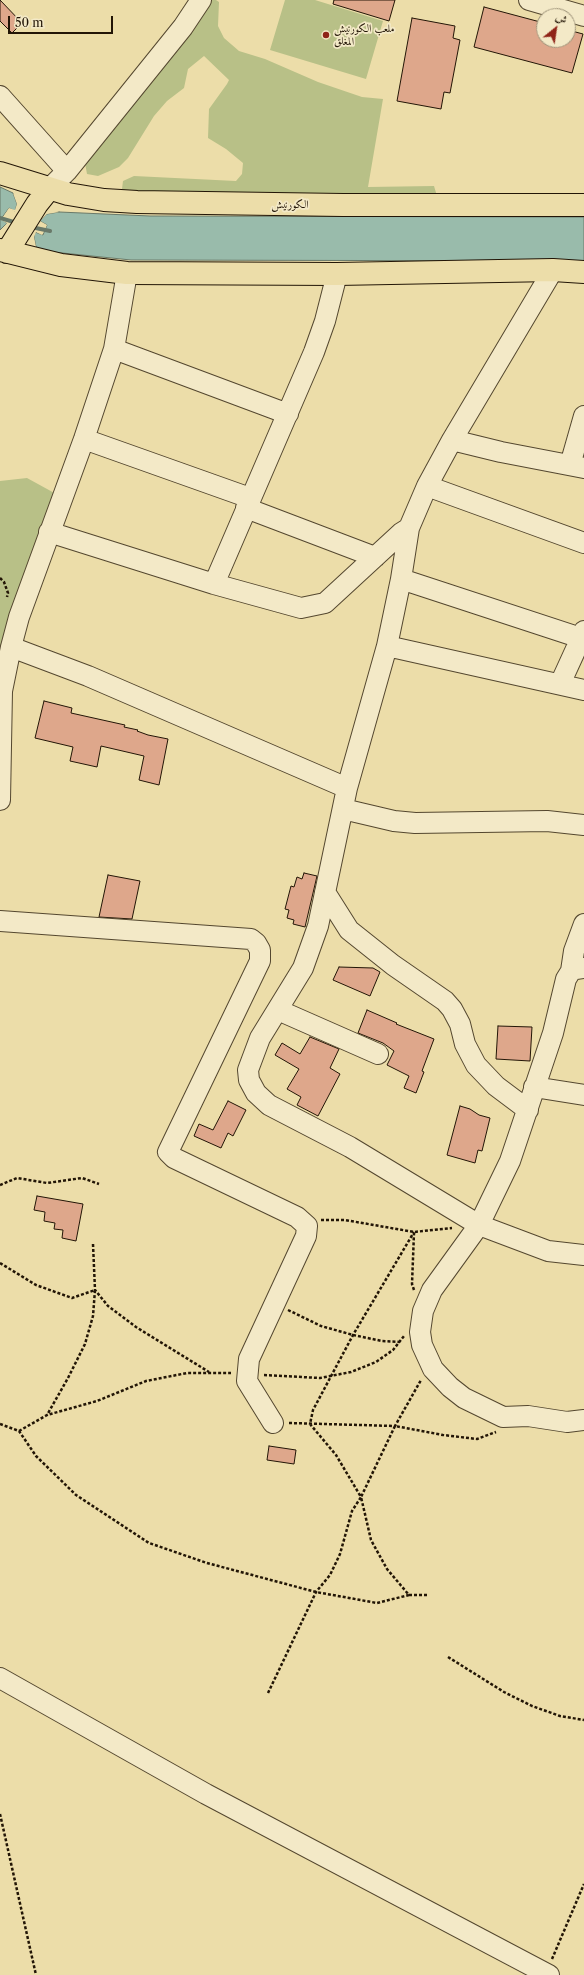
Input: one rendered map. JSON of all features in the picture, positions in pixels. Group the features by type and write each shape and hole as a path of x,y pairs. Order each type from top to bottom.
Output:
{"main road":[{"name":"الكورنيش","path":"0,174 43,196 137,202 343,205 584,205"},
{"path":"43,196 5,252 61,265 127,273 337,274 553,270 584,272"}],"street":[{"path":"43,196 67,171 183,27 201,0"},
{"path":"529,0 555,4 584,16"},
{"path":"0,96 22,118 67,171"},
{"path":"553,270 452,440 427,486 409,528 401,579 386,646 347,788 325,892 311,947 302,968 260,1038 248,1070 249,1080 256,1093 268,1105 350,1147 479,1225 548,1251 584,1255"},
{"path":"0,800 2,691 11,647 19,617 84,439 114,349 127,273"},
{"path":"214,584 288,414 325,321 337,274"},
{"path":"114,349 288,414"},
{"path":"452,440 501,452 577,467 584,416"},
{"path":"84,439 248,503 375,557"},
{"path":"427,486 584,543"},
{"path":"49,532 214,584 301,608 314,606 325,602 334,596 401,533 409,528"},
{"path":"401,579 582,635 560,684"},
{"path":"386,646 584,690"},
{"path":"11,647 88,676 347,788"},
{"path":"343,809 386,819 415,823 547,821 584,825"},
{"path":"325,892 348,930 393,965 445,1001 452,1009 460,1024 465,1044 476,1065 496,1086 528,1110"},
{"path":"0,921 251,939 256,943 260,950 260,962 168,1152 174,1158 297,1217 307,1226 306,1236 248,1359 247,1381 273,1423"},
{"path":"584,924 574,951 577,970 566,979 553,1033 510,1161 479,1225 438,1279 427,1299 422,1316 420,1332 422,1345 430,1364 442,1379 464,1398 503,1417 528,1416 567,1422 584,1420"},
{"path":"278,1010 378,1054"},
{"path":"534,1087 584,1094"},
{"path":"0,1678 206,1794 547,1974"}],"path":[{"path":"0,578 4,582 8,593 7,600"},
{"path":"0,1185 17,1178 47,1183 82,1178 99,1184"},
{"path":"307,1226 317,1221 334,1219 414,1232 479,1225"},
{"path":"19,1431 47,1415 97,1401 146,1381 187,1373 210,1372 320,1378 350,1372 376,1362 393,1350 408,1329 422,1316 412,1284 414,1232"},
{"path":"310,1424 313,1410 353,1335 414,1232"},
{"path":"47,1415 68,1378 84,1344 93,1316 95,1290 93,1244"},
{"path":"0,1263 36,1285 72,1298 95,1290"},
{"path":"95,1290 108,1306 136,1327 210,1372"},
{"path":"274,1303 321,1326 382,1342 400,1342 422,1345"},
{"path":"268,1693 316,1592 330,1575 340,1554 352,1511 362,1497 395,1426 430,1364"},
{"path":"273,1423 395,1426 442,1435 477,1439 499,1432"},
{"path":"0,1424 19,1431 36,1456 76,1495 149,1543 207,1562 316,1592 377,1602 409,1595 427,1595"},
{"path":"310,1424 336,1456 362,1497 371,1540 387,1569 409,1595"},
{"path":"448,1657 504,1692 532,1706 560,1716 584,1720"},
{"path":"0,1814 1,1831 36,1975"},
{"path":"547,1974 584,1884"}],"green space":[{"path":"207,0 216,0 219,2 218,26 224,38 239,51 265,59 318,82 362,97 383,99 368,187 434,186 437,196 356,194 184,195 128,192 122,189 123,181 134,176 236,181 242,174 243,163 226,149 208,138 209,109 229,80 204,56 188,69 184,88 167,101 154,116 128,158 119,167 98,176 87,174 85,163"},
{"name":"ملعب الكورنيش المغلق","path":"285,0 315,0 383,21 366,79 270,50"},
{"path":"27,478 58,495 0,662 0,481"}],"shaded area":[{"path":"0,187 13,193 17,204 15,211 9,208 1,219 7,223 0,230"},
{"path":"59,212 150,216 584,217 584,261 131,260 43,251 36,247 34,237 35,232 43,235 47,225 40,221 47,214"}],"pier":[{"path":"13,193 18,198 19,204 16,212 10,210 4,219 9,224 0,232 7,223 1,220 9,208 15,210 17,204"},
{"path":"46,212 59,212 47,214 40,221 47,225 42,235 36,232 34,237 36,247 43,251 34,248 32,237 34,231 36,230 41,232 44,226 38,223 38,220"}],"building":[{"path":"0,0 22,23 12,33 0,21"},
{"path":"334,0 395,0 389,21 333,4"},
{"path":"484,7 536,21 536,48 576,48 576,32 583,34 572,73 474,47"},
{"path":"412,18 455,26 453,38 460,40 450,93 444,92 441,109 397,101"},
{"path":"44,701 72,708 71,713 125,725 124,727 138,730 137,731 148,735 168,739 159,785 139,780 144,756 101,746 97,767 70,761 73,747 35,738"},
{"path":"304,873 317,876 305,927 293,924 294,920 287,918 289,910 285,909 291,886 294,887 297,877 302,879"},
{"path":"108,875 140,881 132,919 99,917"},
{"path":"339,967 373,968 380,972 370,996 333,980"},
{"path":"367,1010 397,1023 396,1024 434,1039 422,1071 424,1072 416,1093 404,1088 409,1076 387,1065 394,1051 383,1043 358,1033"},
{"path":"498,1026 532,1027 530,1061 496,1059"},
{"path":"310,1037 339,1049 330,1068 340,1074 318,1116 297,1105 301,1097 287,1089 299,1069 275,1055 282,1043 300,1054"},
{"path":"228,1101 246,1110 233,1136 228,1133 221,1148 194,1136 199,1124 213,1130"},
{"path":"460,1106 470,1109 479,1115 490,1118 482,1151 478,1150 475,1163 447,1155"},
{"path":"37,1196 83,1204 76,1241 62,1238 63,1230 54,1229 55,1223 44,1221 45,1212 34,1210"},
{"path":"269,1446 296,1450 294,1464 267,1460"}],"waterway":[{"path":"0,218 17,223"},
{"path":"31,227 50,231"}],"place":[{"name":"ملعب الكورنيش المغلق","path":"326,35"}]}
